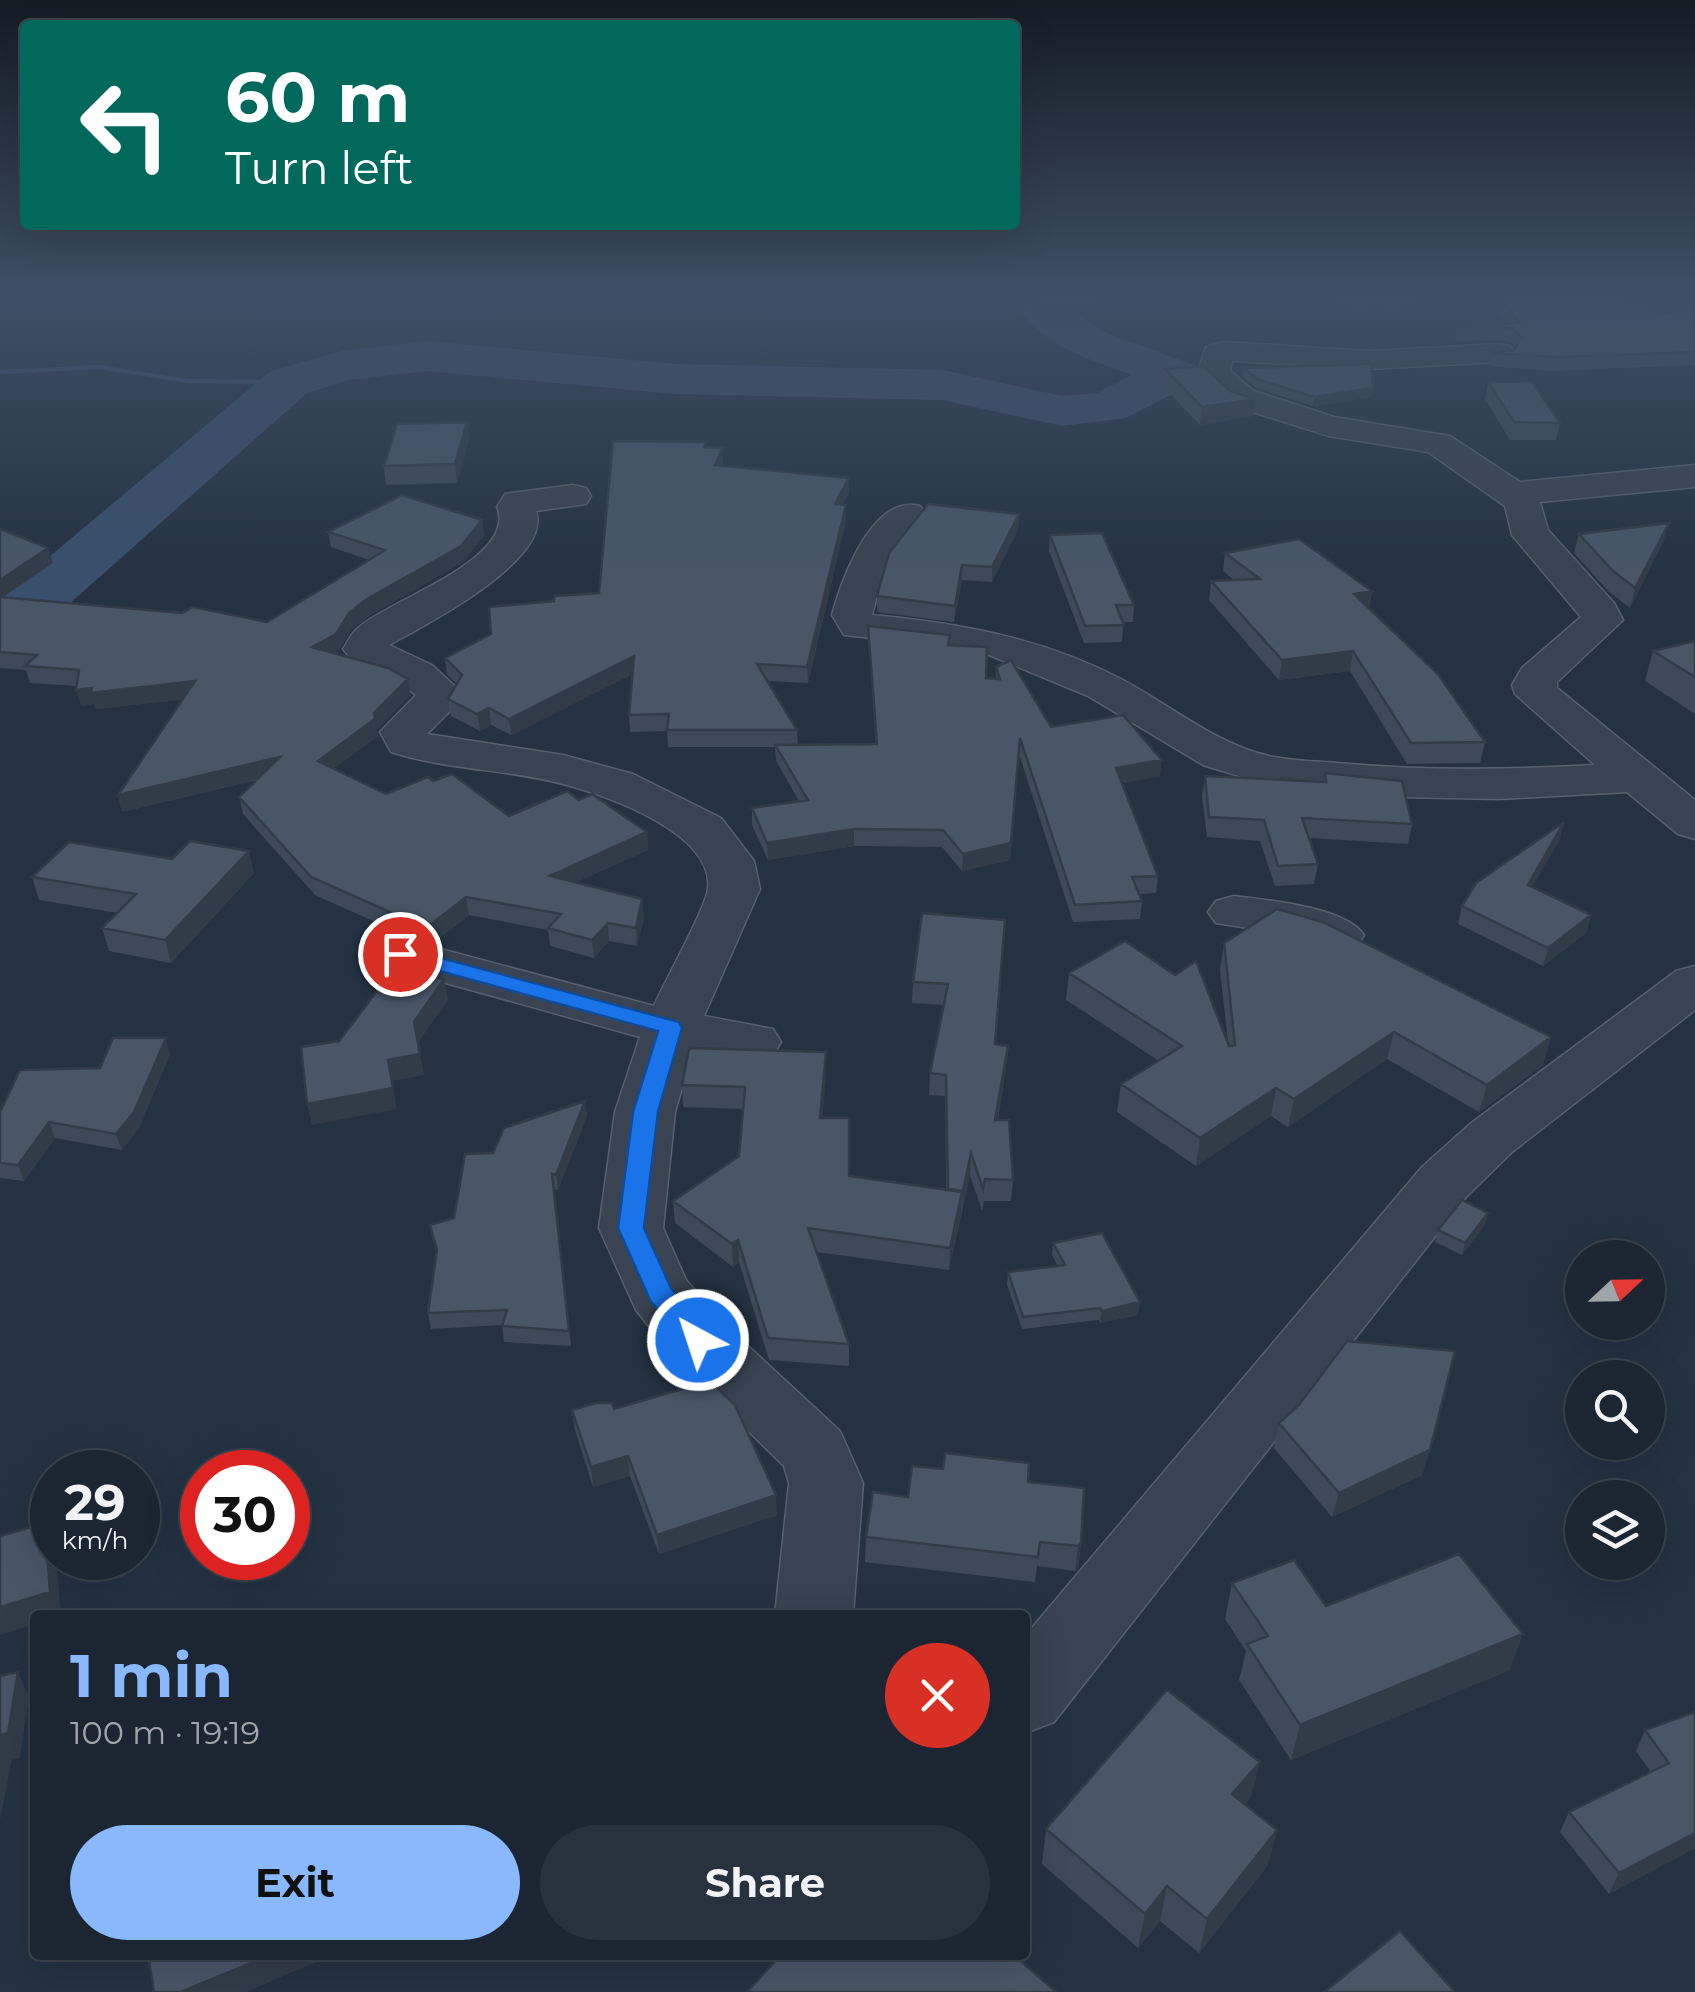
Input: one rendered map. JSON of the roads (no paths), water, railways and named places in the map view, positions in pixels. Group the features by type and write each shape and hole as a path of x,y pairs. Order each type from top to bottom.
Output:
{"street":[{"path":"1228,388 1242,398 1309,420 1438,443 1513,494 1526,507 1525,526 1531,535 1600,612 1602,620 1537,677 1537,694 1695,824"},
{"path":"1513,494 1695,476"},
{"path":"572,496 518,502 519,534 512,544 442,600 372,637 364,648 416,674 439,692 403,732 407,742 438,752 563,769 602,780 645,796 704,828 730,861 734,889 671,1028 645,1112 631,1228 659,1293 698,1340 816,1451 826,1483 814,1610"},
{"path":"907,514 866,564 852,615 859,626 954,635 1002,646 1103,687 1219,755 1266,770 1400,783 1499,785 1637,777"},
{"path":"1234,912 1280,917 1338,934 1380,956"},
{"path":"400,954 671,1028 753,1042"},
{"path":"1030,1690 1444,1182 1491,1138 1569,1050 1695,982"}],"waterway":[{"path":"0,631 282,388"},
{"path":"957,388 1062,411 1108,407 1146,388"}]}
